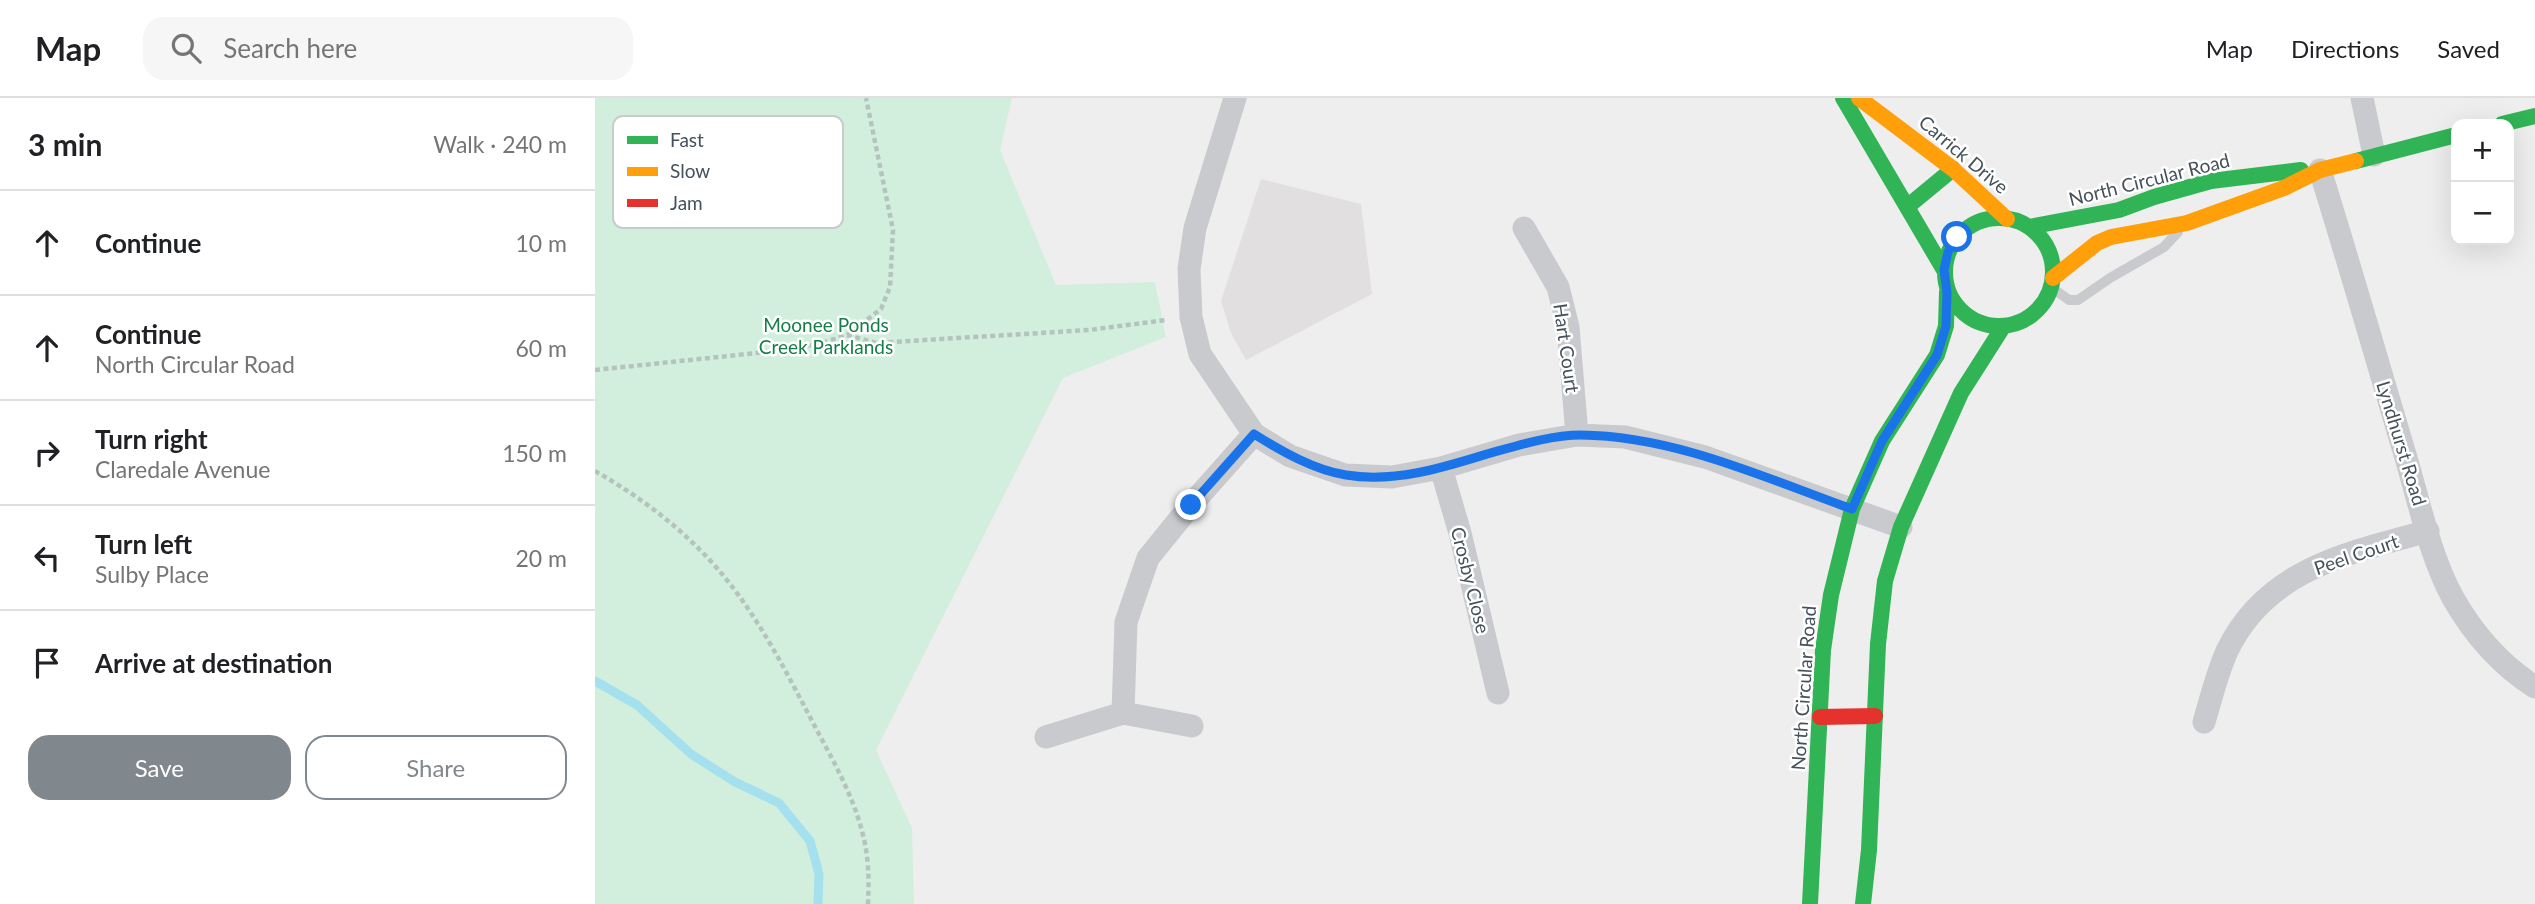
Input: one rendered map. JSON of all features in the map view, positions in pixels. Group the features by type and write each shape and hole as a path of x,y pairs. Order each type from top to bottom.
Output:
{"street":[{"path":"1235,98 1195,228 1189,269 1191,317 1200,354 1254,434 1290,456 1345,475 1392,477 1441,468 1519,445 1577,435 1625,437 1705,457 1901,527"},
{"path":"1843,98 1944,270"},
{"name":"Carrick Drive","path":"1859,98 1954,169 2007,219"},
{"path":"2363,98 2374,155"},
{"path":"2514,121 2535,116"},
{"name":"North Circular Road","path":"2052,283 2097,243 2111,237 2187,223 2284,188 2320,170 2451,136"},
{"path":"1907,207 1954,169"},
{"name":"North Circular Road","path":"2029,228 2122,209 2159,194 2204,183 2272,171 2320,170"},
{"name":"Lyndhurst Road","path":"2320,170 2428,531 2451,595 2489,651 2535,687"},
{"path":"1989,219 2007,219 2029,228 2040,237 2048,249 2052,263 2052,283 2044,302 2033,314 2019,323 2003,327 1986,325 1969,318 1956,307 1947,292 1944,270 1948,252 1957,237 1971,225 1989,219"},
{"name":"Hart Court","path":"1524,228 1558,287 1568,327 1577,435"},
{"name":"North Circular Road","path":"1810,904 1823,650 1831,595 1852,509 1882,441 1937,355 1946,326 1947,292"},
{"path":"1863,904 1869,850 1878,644 1885,581 1901,527 1961,393 2003,327"},
{"path":"1123,713 1126,622 1148,558 1254,434"},
{"name":"Crosby Close","path":"1441,468 1460,533 1498,693"},
{"name":"Peel Court","path":"2204,722 2226,653 2238,631 2274,590 2321,563 2428,531"},
{"path":"1046,737 1123,713 1192,726"},
{"path":"1820,717 1875,716"}],"lane":[{"path":"2052,283 2069,300 2078,300 2164,247 2187,223"}],"path":[{"path":"595,370 818,344 847,335 881,309 890,287 893,230 866,98"},
{"path":"847,335 876,343 1089,330 1191,317"},
{"path":"595,471 660,516 701,551 731,586 765,634 843,779 856,812 864,838 869,876 868,904"}],"shaded area":[{"path":"1261,179 1361,204 1372,294 1246,360 1231,333 1221,301"}],"green space":[{"name":"Moonee Ponds Creek Parklands","path":"595,98 1012,98 1000,150 1056,285 1155,282 1166,337 1063,378 876,750 912,828 914,904 595,904"}],"waterway":[{"path":"595,681 637,705 691,754 735,782 779,803 810,841 819,874 818,904"}],"traffic: fast":[{"path":"1843,98 1944,270"},
{"path":"2514,121 2535,116"},
{"path":"2356,161 2451,136"},
{"path":"1907,207 1953,169"},
{"path":"2029,227 2119,210 2211,181 2301,170"},
{"path":"1999,218 2020,222 2037,234 2049,251 2053,272 2049,293 2037,310 2020,322 1999,326 1978,322 1961,310 1949,293 1945,272 1949,251 1961,234 1978,222 1999,218"},
{"path":"1810,904 1823,650 1831,595 1852,509 1882,441 1937,355 1946,326 1947,292"},
{"path":"1863,904 1869,850 1878,644 1885,581 1901,527 1961,393 2003,327"}],"traffic: slow":[{"path":"1859,98 1953,169 2007,219"},
{"path":"2053,278 2097,243 2111,237 2187,223 2284,188 2320,170 2356,161"}],"traffic: jam":[{"path":"1820,717 1875,716"}],"route":[{"path":"1191,505 1254,434 1290,456 1345,475 1392,477 1441,468 1519,445 1577,435 1625,437 1705,457 1852,509 1882,441 1937,355 1946,326 1947,292 1944,270 1948,252 1957,237"}]}
